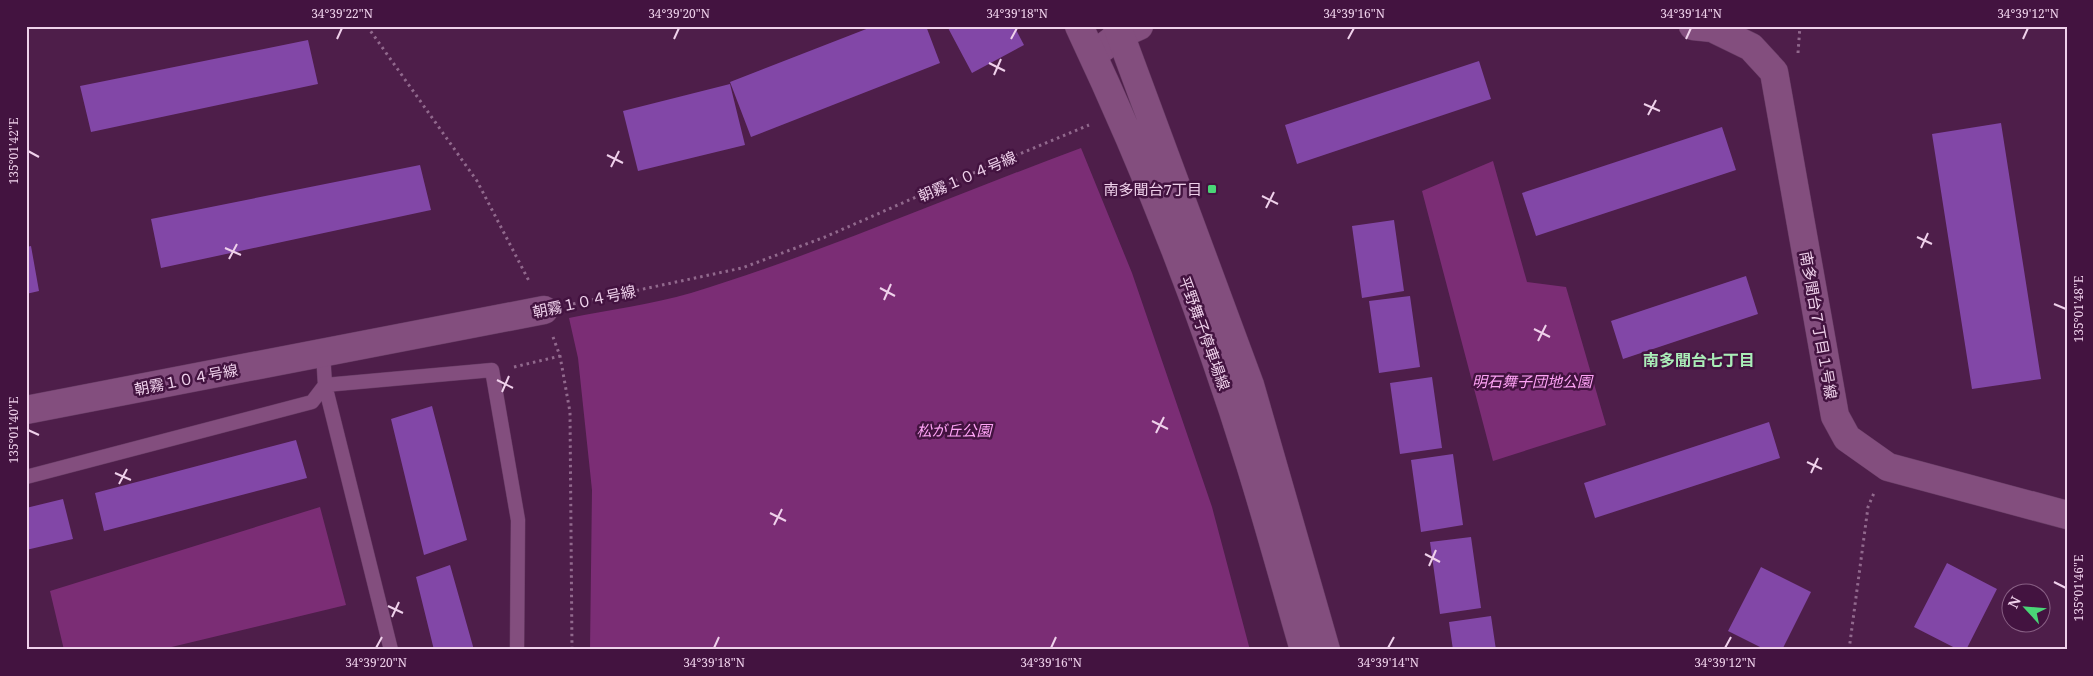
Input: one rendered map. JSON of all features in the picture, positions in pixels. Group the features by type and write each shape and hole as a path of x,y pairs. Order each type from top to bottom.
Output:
{"main road":[{"name":"平野舞子停車場線","path":"1079,26 1144,170 1198,310 1250,463 1304,650"},
{"name":"南多聞台７丁目１号線","path":"1693,26 1712,28 1751,47 1774,72 1835,416 1847,438 1888,467 2067,515"},
{"name":"平野舞子停車場線","path":"1126,29 1250,385 1326,650"},
{"path":"1093,55 1126,29"},
{"name":"朝霧１０４号線","path":"26,410 544,310"}],"lane":[{"path":"323,352 325,385 391,650"},
{"path":"26,477 312,402 325,385 492,370 518,520 517,650"}],"path":[{"path":"1798,55 1800,26"},
{"name":"朝霧１０４号線","path":"544,310 742,268 825,237 1118,113"},
{"path":"528,365 560,356"},
{"path":"1849,650 1868,507 1888,467"}],"green space":[{"name":"松が丘公園","path":"1081,148 1132,273 1212,507 1250,650 590,650 592,490 578,358 569,318 676,297 741,277 839,242"},
{"name":"明石舞子団地公園","path":"1493,161 1527,282 1566,287 1606,425 1493,461 1422,191"},
{"path":"320,507 346,605 159,650 64,650 50,591"}],"building":[{"path":"874,26 926,26 940,63 751,137 730,82"},
{"path":"947,26 1014,26 1024,45 972,73"},
{"path":"308,40 318,84 91,132 80,86"},
{"path":"1479,61 1491,99 1297,164 1285,125"},
{"path":"730,84 745,145 638,171 623,111"},
{"path":"2001,123 2041,379 1972,389 1932,134"},
{"path":"1722,127 1736,170 1536,236 1522,193"},
{"path":"420,165 431,210 161,268 151,219"},
{"path":"1394,220 1404,291 1362,298 1352,226"},
{"path":"31,246 39,291 26,294 26,247"},
{"path":"1746,276 1758,314 1623,359 1611,321"},
{"path":"1410,296 1420,367 1379,373 1369,301"},
{"path":"1432,377 1442,448 1400,454 1390,383"},
{"path":"432,406 467,540 424,555 391,419"},
{"path":"1769,422 1780,458 1595,518 1584,483"},
{"path":"296,440 307,478 104,531 95,493"},
{"path":"1453,454 1463,525 1421,532 1411,460"},
{"path":"63,499 73,539 26,550 26,508"},
{"path":"1471,537 1481,608 1440,614 1430,542"},
{"path":"1947,563 1997,589 1966,650 1959,650 1914,627"},
{"path":"450,565 474,650 434,650 416,577"},
{"path":"1761,567 1811,592 1782,650 1766,650 1728,631"},
{"path":"1491,616 1496,650 1453,650 1449,622"}],"place":[{"name":"南多聞台7丁目","path":"1212,189"}],"district":[{"name":"南多聞台七丁目","path":"1699,360"}]}
